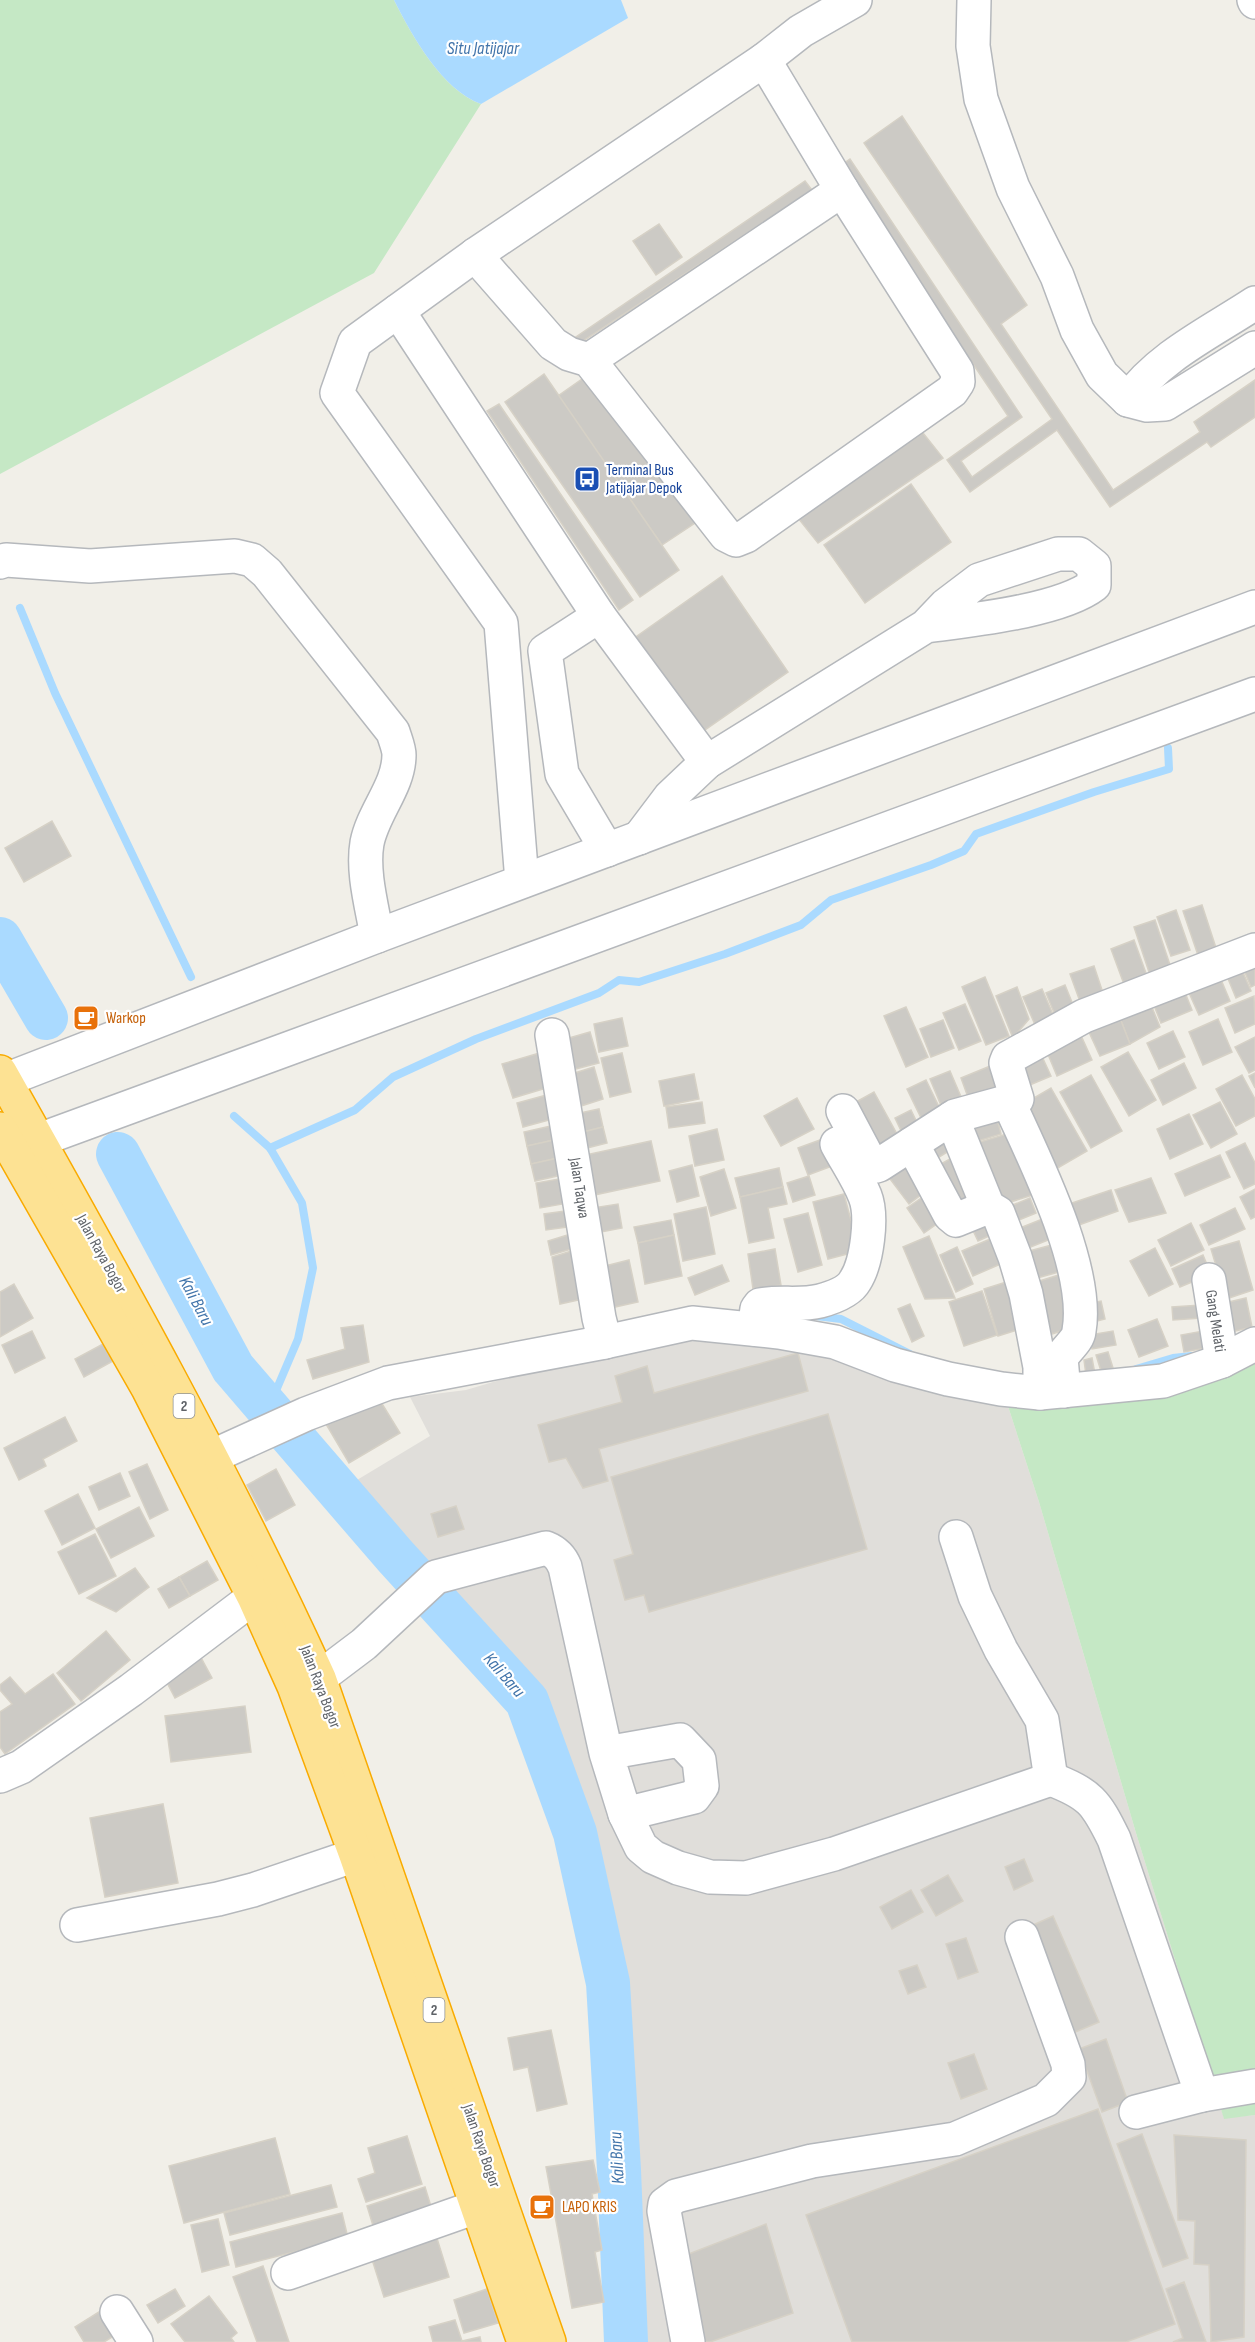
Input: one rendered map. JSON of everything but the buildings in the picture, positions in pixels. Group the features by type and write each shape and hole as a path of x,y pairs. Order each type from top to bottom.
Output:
{"highway":[{"name":"Jalan Raya Bogor","path":"2,1078 16,1139 254,1597 294,1686 356,1855 524,2342"},
{"name":"Jalan Raya Bogor","path":"16,1139 211,1457 278,1589 319,1678 549,2342"}],"street":[{"path":"522,881 501,623 337,393 355,342 475,255 764,60 801,31 855,0"},
{"path":"974,0 973,46 981,99 1013,188 1057,276 1077,330 1102,375 1128,400 1147,405 1165,404 1255,348"},
{"path":"475,255 553,344 569,354 589,360 726,535 736,540 746,537 952,391 958,382 957,371 842,190 764,60"},
{"path":"589,360 842,190"},
{"path":"1128,400 1141,382 1157,367 1255,303"},
{"path":"398,311 598,616 707,762"},
{"path":"0,562 6,560 90,566 235,556 252,560 267,573 393,732 399,754 395,777 376,815 367,844 367,875 377,936"},
{"path":"2,1078 1255,607"},
{"path":"598,616 545,651 562,774 607,850"},
{"path":"639,837 670,797 707,762 926,627"},
{"path":"16,1139 1255,694"},
{"path":"756,1320 764,1304 796,1305 820,1301 838,1294 855,1283 861,1269 868,1235 869,1210 833,1114 873,1165 879,1165 952,1118 1009,1103 1017,1098 1006,1063 1008,1058 1084,1017 1255,950"},
{"name":"Jalan Taqwa","path":"552,1035 602,1331"},
{"path":"1009,1103 1066,1239 1080,1298 1080,1330 1061,1358 1052,1385"},
{"path":"952,1118 988,1207 998,1213 1015,1257 1052,1385"},
{"path":"912,1144 950,1215 956,1220 988,1207"},
{"name":"Gang Melati","path":"1209,1280 1221,1355"},
{"path":"211,1457 306,1414 388,1383 602,1331 756,1320 835,1342 895,1365 948,1379 1001,1389 1163,1380 1221,1355 1255,1344"},
{"path":"956,1537 975,1596 1001,1650 1042,1720 1051,1779"},
{"path":"319,1678 364,1644 433,1580 546,1548 554,1551 561,1558 565,1567 606,1753 625,1814 641,1847 653,1857 678,1868 710,1877 746,1878 834,1854 1051,1779 1078,1789 1093,1801 1105,1820 1118,1850 1202,2095"},
{"path":"0,1776 21,1767 122,1697 254,1597"},
{"path":"606,1753 680,1740 699,1760 702,1786 694,1797 625,1814"},
{"path":"77,1925 218,1899 356,1855"},
{"path":"688,2342 664,2211 669,2200 676,2196 812,2161 955,2139 1046,2100 1069,2077 1068,2064 1022,1937"},
{"path":"1136,2112 1202,2095 1255,2086"},
{"path":"288,2273 476,2207"},
{"path":"117,2312 136,2342"}],"shaded area":[{"path":"661,1338 816,1344 1006,1400 1039,1502 1136,1833 1224,2118 1255,2115 1255,2342 645,2342 639,2172 630,2097 624,1989 597,1895 588,1823 564,1748 525,1683 461,1602 347,1486 430,1436 410,1397 466,1390 547,1366"}],"green space":[{"path":"0,0 394,0 419,45 441,74 453,87 481,104 374,273 0,474"},
{"path":"1255,1350 1255,2115 1224,2119 1136,1833 1039,1502 1006,1400"}],"water":[{"name":"Situ Jatijajar","path":"394,0 621,0 628,18 481,104 453,87 441,74 419,45"}],"waterway":[{"path":"20,608 55,693 191,977"},
{"path":"270,1148 355,1110 393,1077 476,1039 599,993 619,980 639,982 725,954 801,925 831,900 964,851 976,834 1094,792 1169,769 1168,748"},
{"name":"Kali Baru","path":"0,939 46,1018"},
{"path":"234,1116 270,1148 302,1203 313,1268 298,1339 275,1393 264,1404"},
{"name":"Kali Baru","path":"118,1154 233,1368 395,1556 527,1701 575,1833 608,1983 626,2342"},
{"path":"816,1316 841,1319 910,1354"},
{"path":"1136,1369 1173,1358 1191,1356"}],"place":[{"name":"Terminal Bus Jatijajar Depok","path":"587,479"},
{"name":"Warkop","path":"86,1018"},
{"name":"LAPO KRIS","path":"542,2207"}]}
